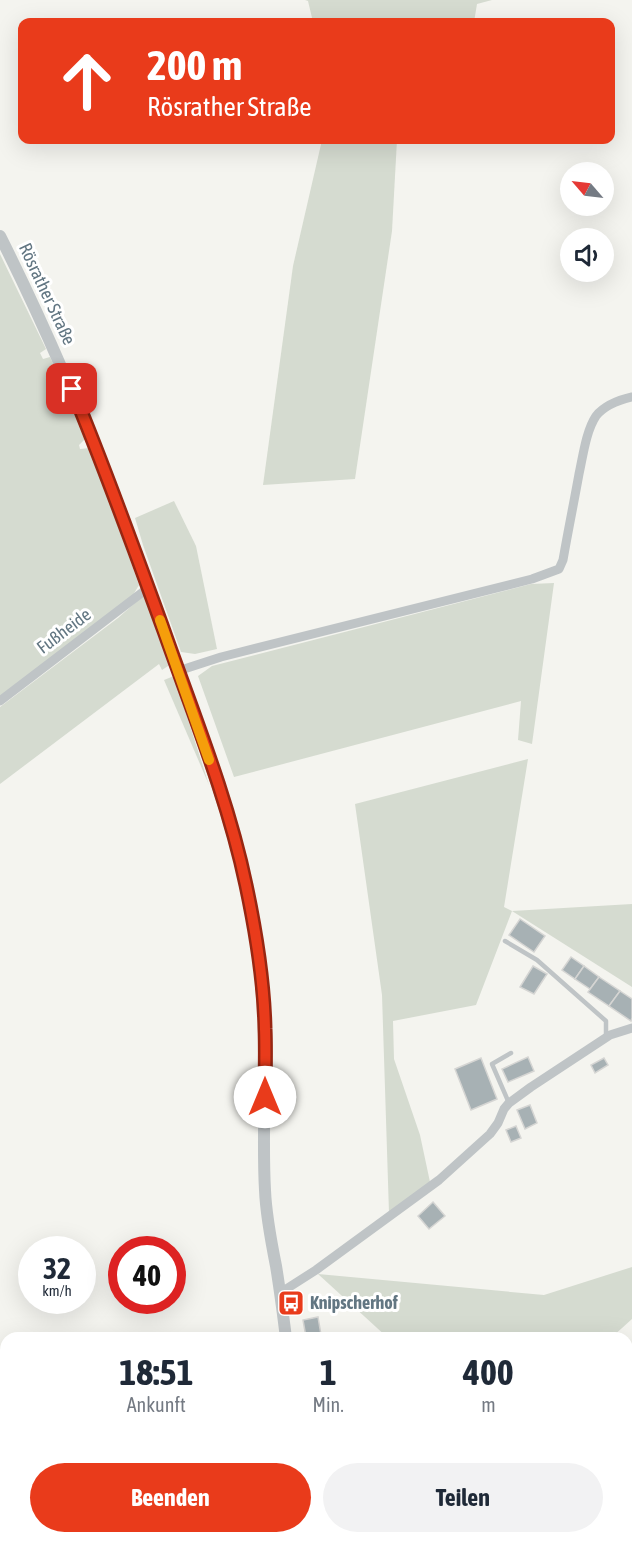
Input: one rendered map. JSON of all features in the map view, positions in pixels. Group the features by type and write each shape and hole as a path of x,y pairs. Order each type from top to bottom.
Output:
{"street":[{"name":"Rösrather Straße","path":"0,236 54,349 115,495 201,737 229,821 246,884 255,932 265,1029 265,1189 285,1332"},
{"path":"178,671 232,654 532,579 559,569 563,560 584,448 591,427 603,410 618,401 632,397"},
{"name":"Fußheide","path":"0,701 148,588"},
{"path":"280,1293 316,1270 439,1180 490,1134 509,1103 606,1037 632,1028"}],"lane":[{"path":"505,941 537,960 606,1021 606,1037"},
{"path":"509,1103 492,1064 512,1053"}],"shaded area":[{"path":"305,0 492,0 477,4 475,18 312,18 308,1"},
{"path":"321,144 397,144 392,231 355,479 263,485 293,266"},
{"path":"0,254 46,349 40,353 43,359 50,357 86,438 79,445 80,449 90,448 139,585 133,595 0,697"},
{"path":"174,501 196,546 217,649 195,654 181,652 135,518"},
{"path":"554,583 532,744 518,740 521,701 234,777 198,676 212,666 531,584"},
{"path":"144,595 171,664 162,670 159,664 0,784 0,707 118,618"},
{"path":"174,676 209,785 164,680"},
{"path":"528,759 504,907 512,911 476,1005 393,1021 394,1059 420,1135 430,1182 389,1213 382,995 355,804"},
{"path":"632,904 632,987 512,911"},
{"path":"632,1267 632,1319 618,1332 381,1332 318,1274 544,1295"}],"building":[{"path":"520,919 545,936 534,952 509,935"},
{"path":"571,957 584,966 575,979 562,970"},
{"path":"533,966 547,974 534,994 520,987"},
{"path":"584,966 599,977 590,989 575,979"},
{"path":"599,977 620,991 609,1006 588,992"},
{"path":"620,991 632,999 631,1021 609,1006"},
{"path":"528,1057 534,1071 508,1082 502,1069"},
{"path":"481,1058 497,1099 471,1110 455,1069"},
{"path":"604,1058 608,1065 595,1073 591,1065"},
{"path":"530,1105 537,1123 525,1129 517,1110"},
{"path":"516,1126 521,1138 511,1142 506,1130"},
{"path":"433,1202 445,1216 429,1229 418,1216"},
{"path":"318,1317 320,1332 305,1332 303,1320"}],"slow traffic":[{"path":"160,620 209,760"}],"place":[{"name":"Knipscherhof","path":"291,1303"}],"route":[{"path":"72,389 115,495 177,666 229,821 246,884 255,932 265,1029 265,1097"}]}
